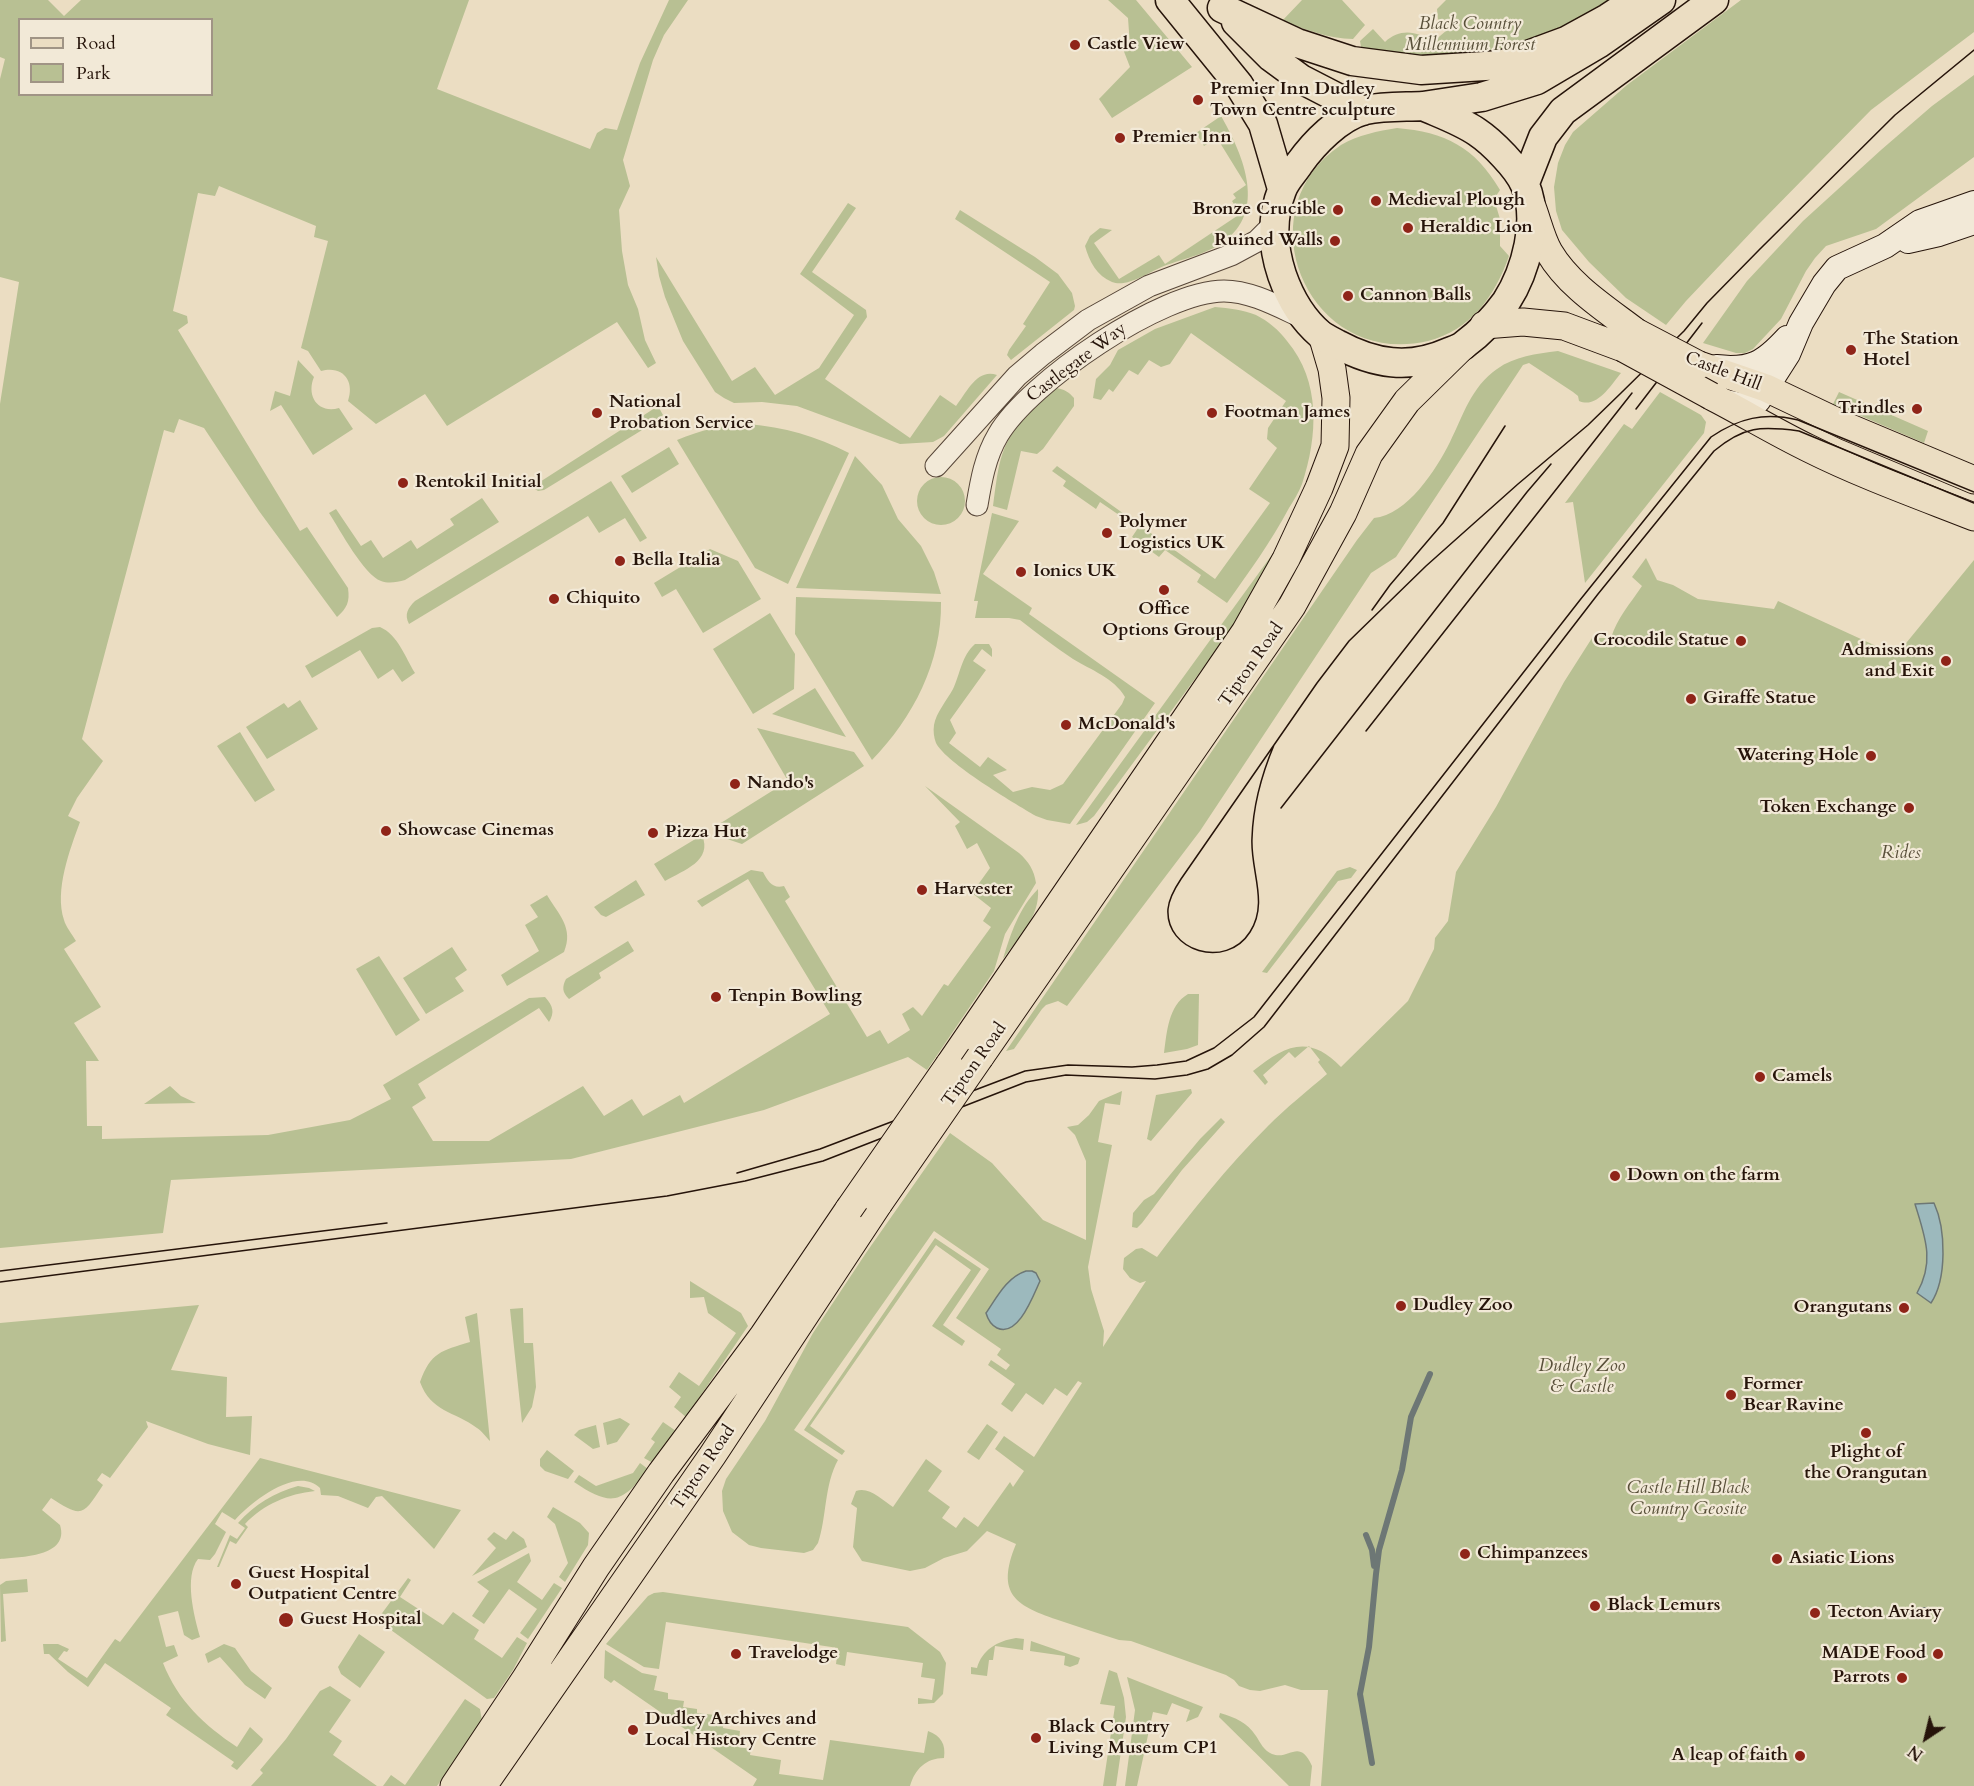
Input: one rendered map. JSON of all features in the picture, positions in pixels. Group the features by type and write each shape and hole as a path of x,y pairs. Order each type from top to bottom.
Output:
{"highway":[{"path":"1170,0 1239,85 1263,124 1282,189"},
{"path":"1217,4 1297,43 1352,61 1421,70 1501,65 1566,41 1635,0"},
{"path":"1661,0 1598,44 1537,80 1482,97 1424,106 1390,107 1364,111 1339,124 1308,151 1282,189 1275,223 1275,255 1295,306 1314,327 1350,351 1394,364 1434,359 1464,345 1505,302 1519,280 1529,240 1526,190 1543,137 1563,111 1714,0"},
{"path":"1217,4 1271,57 1317,88 1364,111"},
{"path":"1424,106 1476,131 1500,150 1526,190"}],"main road":[{"name":"Castle Hill","path":"1526,190 1549,252 1563,270 1630,340"},
{"path":"1766,388 1788,354 1801,323 1824,284 1837,268 1885,246 1920,222 1974,203"},
{"path":"1885,246 1940,234 1974,222"},
{"name":"Castle Hill","path":"1484,325 1523,322 1564,326 1630,340 1716,381 1838,462 1974,517"},
{"path":"1716,381 1763,361 1801,323"},
{"name":"Tipton Road","path":"454,1786 523,1683 633,1544 712,1456 823,1268 849,1209 1245,632 1286,559 1319,488 1335,446 1335,398 1332,369 1314,327"},
{"name":"Tipton Road","path":"823,1268 879,1203 1292,606 1343,513 1369,454 1407,401 1464,345"},
{"name":"Castle Hill","path":"1716,381 1766,388 1848,427 1974,480"},
{"name":"Tipton Road","path":"483,1786 633,1544"}],"street":[{"name":"Castlegate Way","path":"936,466 1017,376 1088,320 1149,286 1231,255 1257,241 1275,223"},
{"name":"Castlegate Way","path":"977,505 985,463 997,436 1011,416 1057,375 1138,319 1206,292 1223,291 1249,295 1314,327"}],"green space":[{"path":"0,0 48,0 64,16 81,0 469,0 437,89 590,149 597,133 605,128 617,130 640,63 669,0 688,0 664,35 653,60 623,160 630,186 619,210 622,251 628,285 638,309 645,340 656,363 648,368 617,322 447,426 425,394 376,424 348,401 350,387 345,376 335,370 321,371 308,351 301,348 328,241 314,237 316,226 219,186 215,196 198,193 173,311 187,316 188,323 178,330 300,531 307,527 348,588 349,597 345,608 337,617 259,511 204,428 179,419 174,433 164,430 82,739 103,761 77,798 68,816 80,822 65,870 61,896 64,920 76,941 64,949 101,1007 74,1023 99,1061 86,1061 87,1126 102,1126 102,1139 268,1135 350,1120 391,1099 383,1085 529,998 545,997 552,1009 549,1022 539,1008 418,1084 426,1098 412,1107 433,1141 489,1141 583,1086 604,1116 632,1099 643,1116 680,1095 684,1103 830,1014 748,879 702,907 697,901 751,870 763,872 774,886 784,886 790,897 785,901 867,1037 880,1030 888,1044 910,1030 902,1014 913,1007 922,1016 944,984 948,986 991,927 983,921 991,908 972,893 990,868 977,843 967,849 955,826 960,822 925,786 1019,853 1031,866 1036,883 1005,934 994,971 927,1070 908,1057 764,1110 571,1159 171,1180 163,1233 0,1248 0,404 19,282 0,277 0,79 5,59 0,57"},
{"path":"1108,0 1136,0 1192,67 1112,118 1099,99 1130,67 1123,49 1130,46 1128,18"},
{"path":"1302,0 1342,0 1365,25 1353,39 1344,39 1282,21"},
{"name":"Black Country Millennium Forest","path":"1446,0 1615,0 1594,13 1511,50 1425,59 1362,52 1360,41 1373,29 1385,42 1403,33 1415,33 1433,42 1447,30 1438,19 1437,9"},
{"path":"1741,0 1974,0 1974,32 1871,110 1757,226 1666,325 1626,298 1589,262 1562,230 1556,211 1554,187 1558,163 1573,132 1627,85"},
{"path":"1974,75 1974,157 1876,229 1826,246 1806,271 1781,319 1753,349 1745,353 1736,353 1703,343 1747,281 1803,221 1932,106"},
{"path":"1221,116 1236,145 1246,179 1248,195 1246,211 1239,226 1227,239 1205,252 1164,266 1131,281 1112,282 1102,276 1094,267 1085,246 1090,236 1100,228 1112,230 1094,243 1119,279 1159,255 1165,264 1240,214 1232,201 1236,198 1233,194 1246,185 1217,138 1204,146 1196,133"},
{"path":"1397,128 1430,133 1444,138 1457,144 1480,163 1500,190 1494,199 1500,219 1500,246 1509,256 1489,298 1469,320 1457,329 1428,341 1386,343 1350,331 1322,309 1302,278 1293,243 1296,207 1311,174 1341,145 1368,134"},
{"path":"848,203 856,208 812,272 866,310 867,317 825,379 910,438 940,395 956,406 978,378 990,374 997,375 944,436 933,442 900,444 797,406 762,402 734,403 724,398 715,392 683,341 665,297 656,257 732,381 755,367 775,395 819,368 854,315 800,274"},
{"path":"960,210 1058,274 1072,293 1074,310 1011,360 1007,355 1009,350 1026,326 1023,324 1050,282 955,219"},
{"path":"1215,307 1256,315 1280,333 1298,357 1306,373 1313,410 1311,447 1301,487 1267,545 1227,603 1197,582 1201,575 1165,550 1159,557 1132,537 1138,528 1100,502 1096,509 1063,486 1066,481 1052,471 1057,466 1215,579 1270,503 1249,489 1277,448 1267,439 1268,428 1286,401 1191,333 1170,364 1161,367 1149,360 1138,375 1129,370 1113,392 1109,389 1101,400 1093,398 1096,379 1110,365 1118,350 1155,329"},
{"path":"1558,351 1621,373 1598,399 1586,403 1579,401 1578,396 1573,392 1529,363 1523,365 1396,557 1371,573 1200,831 1067,1006 1058,1001 1046,1005 1014,1049 1006,1051 1374,518 1398,509 1429,478 1474,393 1488,376 1518,358"},
{"path":"298,360 314,377 312,391 316,402 325,408 339,408 353,429 313,455 281,405 270,411 275,391 290,396"},
{"path":"1056,388 1068,392 1074,398 1074,406 1043,449 1037,454 1021,451 1007,510 993,506 999,465 1007,443 1021,422"},
{"path":"1660,392 1701,415 1706,422 1704,433 1585,583 1573,502 1565,503 1624,424 1632,429"},
{"path":"1839,392 1928,431 1924,443 1833,404"},
{"path":"658,406 663,415 652,424 544,490 538,491 532,487"},
{"path":"748,424 800,433 849,453 788,584 755,568 677,440 712,429"},
{"path":"669,447 679,464 632,493 621,476"},
{"path":"855,456 882,485 898,519 921,546 934,572 941,594 796,588"},
{"path":"941,477 958,484 965,501 958,518 941,525 924,518 917,501 924,484"},
{"path":"611,481 647,538 640,542 625,518 599,533 588,516 409,624 408,611 415,601"},
{"path":"482,498 499,522 405,580 393,582 381,581 367,570 329,513 336,509 361,546 371,540 383,558 411,540 417,549 454,525 450,519"},
{"path":"992,513 1019,521 983,574 1032,608 1029,614 1155,703 1070,824 1036,816 966,771 936,743 935,720 953,689 967,654 975,644 989,644 992,657 982,649 973,661 986,670 950,720 956,733 949,743 980,767 988,757 1007,770 993,775 1013,792 1032,787 1050,790 1063,784 1125,697 1115,685 1073,659 1020,620 975,618 978,601 974,601"},
{"path":"710,549 738,561 761,599 703,633 676,589 662,597 654,583"},
{"path":"1274,552 1272,566 1242,615 1094,816 1087,822 1076,825"},
{"name":"Dudley Zoo & Castle","path":"1646,558 1657,580 1673,585 1698,599 1774,609 1778,601 1874,645 1898,653 1974,560 1974,1786 1321,1786 1328,1690 1301,1690 1285,1685 1260,1691 1250,1690 1239,1686 1226,1675 1131,1641 1112,1638 1032,1610 1014,1596 1009,1587 1010,1561 1016,1544 987,1531 967,1551 944,1558 925,1568 910,1571 862,1561 853,1547 857,1508 851,1504 856,1491 871,1492 893,1507 926,1459 942,1471 928,1491 950,1507 942,1518 956,1528 964,1517 978,1527 1010,1482 1013,1487 1024,1471 995,1449 1004,1436 1034,1457 1082,1383 1078,1381 1067,1396 1055,1388 1043,1405 1026,1393 1012,1412 1001,1404 1015,1384 988,1365 991,1360 1006,1370 1010,1365 997,1355 1001,1349 956,1318 989,1269 934,1231 794,1430 838,1460 830,1480 818,1543 813,1550 804,1553 761,1548 749,1545 732,1532 723,1511 722,1491 726,1479 765,1421 813,1333 950,1133 992,1163 1043,1220 1086,1240 1086,1161 1075,1135 1067,1127 1078,1125 1099,1101 1122,1091 1120,1105 1105,1103 1098,1142 1112,1145 1088,1267 1091,1289 1104,1331 1103,1347 1146,1281 1140,1283 1130,1278 1123,1269 1124,1258 1136,1249 1142,1248 1157,1257 1238,1157 1282,1113 1327,1074 1318,1062 1320,1060 1310,1048 1329,1056 1341,1067 1408,1001 1434,949 1435,938 1448,921 1456,872 1496,807 1564,682 1592,638 1611,638 1620,618 1642,586 1632,577"},
{"path":"796,597 941,602 936,646 922,688 900,726 872,760 795,634"},
{"path":"770,613 795,654 794,689 753,714 713,649"},
{"path":"380,627 392,635 415,673 402,682 393,669 378,679 360,650 312,678 305,666 372,628"},
{"path":"815,688 846,737 772,714"},
{"path":"300,700 318,729 267,759 246,727 284,703 288,708"},
{"path":"757,728 854,752 864,766 742,844 727,839 716,826 788,781"},
{"path":"240,732 275,790 255,802 217,746"},
{"path":"702,835 704,852 700,858 695,864 665,881 654,864"},
{"path":"1350,867 1357,870 1351,878 1338,881 1267,973 1262,972 1337,871"},
{"path":"636,880 645,895 606,917 594,907"},
{"path":"1038,889 1036,909 1032,918 1003,959 1021,913"},
{"path":"547,895 564,922 567,943 564,952 507,986 501,975 539,951 525,925 538,917 530,905"},
{"path":"628,941 634,951 599,973 601,978 569,999 563,989 566,979"},
{"path":"452,947 467,970 455,978 464,991 426,1014 403,978"},
{"path":"379,956 420,1020 396,1036 356,969"},
{"path":"1188,994 1199,994 1198,1045 1164,1053 1172,1012 1181,999"},
{"path":"1308,1047 1295,1058 1289,1052 1263,1075 1268,1082 1265,1085 1253,1071 1286,1050"},
{"path":"170,1086 181,1096 196,1103 144,1104"},
{"path":"1191,1089 1192,1093 1151,1141 1147,1139 1156,1095"},
{"path":"1221,1118 1225,1122 1182,1170 1142,1223 1137,1228 1132,1227 1133,1213 1144,1200 1154,1194 1200,1139"},
{"path":"935,1238 981,1269 943,1325 965,1341 962,1346 932,1326 971,1270 936,1245 810,1426 845,1451 842,1455 804,1430"},
{"path":"690,1281 741,1313 748,1326 686,1417 674,1407 681,1397 669,1387 679,1372 699,1386 736,1333 708,1313 704,1297 690,1298"},
{"path":"199,1305 171,1370 227,1377 226,1417 252,1416 250,1455 208,1444 146,1421 148,1427 110,1478 102,1473 97,1480 103,1485 86,1508 76,1511 51,1498 42,1510 60,1525 61,1536 58,1544 51,1549 30,1556 0,1559 0,1323"},
{"path":"523,1308 524,1343 533,1343 536,1387 532,1407 522,1423 510,1309"},
{"path":"477,1313 490,1441 477,1428 437,1405 430,1399 420,1382 428,1364 438,1354 470,1342 465,1317"},
{"path":"620,1418 630,1424 617,1442 607,1445 603,1423"},
{"path":"663,1422 676,1431 653,1463 644,1458 655,1442 651,1439"},
{"path":"987,1424 998,1432 979,1460 967,1452"},
{"path":"596,1425 600,1447 593,1449 574,1435 579,1430"},
{"path":"547,1450 574,1471 568,1479 545,1471 540,1466 540,1459"},
{"path":"260,1458 461,1510 434,1549 382,1496 376,1497 368,1508 338,1496 321,1495 320,1488 310,1482 287,1483 275,1489 252,1504 235,1520 222,1512 215,1524 226,1532 210,1560 198,1559 192,1576 192,1597 200,1637 192,1640 184,1635 178,1611 158,1616 166,1647 174,1645 178,1656 163,1663 176,1689 193,1711 237,1747 250,1727 263,1739 237,1770 231,1766 234,1762 166,1715 171,1708 105,1663 88,1687 49,1654 44,1654 43,1644 58,1644 69,1649 67,1652 64,1651 58,1659 87,1678 115,1639 120,1642"},
{"path":"640,1463 648,1469 631,1489 615,1498 598,1495 574,1482 579,1475 596,1486 633,1473"},
{"path":"298,1486 315,1491 286,1497 252,1517 245,1524 248,1527 236,1544 230,1541 217,1567 230,1535 237,1539 245,1528 238,1523 244,1516 265,1500"},
{"path":"553,1507 580,1523 589,1533 588,1545 565,1582 559,1577 568,1563 555,1524 547,1517"},
{"path":"513,1531 524,1539 527,1547 472,1576 496,1548 487,1539 494,1532 506,1540"},
{"path":"529,1553 531,1561 517,1582 542,1600 554,1583 562,1588 528,1639 520,1633 537,1609 509,1589 484,1624 472,1616 489,1591 477,1582"},
{"path":"408,1578 411,1580 400,1597 443,1625 453,1612 479,1630 474,1639 502,1658 517,1637 527,1643 513,1670 494,1698 487,1699 377,1620"},
{"path":"27,1579 28,1592 3,1594 6,1641 1,1642 0,1585 6,1581"},
{"path":"663,1592 908,1627 940,1652 946,1663 943,1694 934,1703 918,1704 918,1698 932,1700 935,1679 921,1677 923,1663 847,1652 845,1666 836,1664 838,1648 666,1622 659,1669 644,1667 606,1644 648,1596"},
{"path":"359,1634 385,1652 360,1688 341,1674 338,1667"},
{"path":"1016,1638 1024,1639 1023,1650 995,1646 993,1660 989,1660 987,1676 971,1674 971,1667 977,1668 991,1647"},
{"path":"1031,1641 1080,1658 1078,1664 1070,1667 1064,1665 1065,1656 1030,1651"},
{"path":"224,1644 235,1648 251,1671 272,1688 265,1699 245,1685 220,1657 208,1663 205,1654"},
{"path":"605,1650 642,1673 657,1676 654,1690 668,1693 668,1699 684,1701 683,1707 697,1709 697,1713 724,1716 723,1728 740,1731 738,1747 751,1749 750,1755 781,1760 779,1774 823,1780 830,1740 924,1753 928,1731 942,1741 944,1758 932,1760 922,1766 915,1774 910,1786 753,1786 757,1779 614,1680 611,1683 604,1678"},
{"path":"1109,1670 1117,1673 1124,1698 1126,1717 1116,1786 1103,1786 1115,1706 1100,1704"},
{"path":"1127,1677 1203,1707 1198,1717 1186,1722 1190,1710 1172,1703 1167,1715 1153,1712 1137,1786 1125,1786 1135,1710"},
{"path":"330,1686 351,1700 329,1732 342,1741 333,1755 377,1786 251,1786 263,1773 260,1770 286,1739 320,1691"},
{"path":"465,1699 480,1709 482,1721 437,1786 383,1786 391,1775 405,1785"},
{"path":"1220,1713 1245,1724 1269,1753 1284,1755 1298,1751 1303,1753 1312,1766 1310,1786 1289,1786 1219,1717"}],"water":[{"path":"1934,1203 1941,1226 1943,1254 1940,1281 1931,1303 1917,1293 1926,1270 1927,1259 1925,1238 1915,1204"},
{"path":"1026,1271 1036,1273 1040,1281 1029,1305 1012,1327 997,1328 990,1322 986,1313 1008,1283"}],"waterway":[{"path":"1372,1763 1360,1694 1369,1647 1379,1550 1402,1470 1411,1417 1430,1374"},
{"path":"1366,1535 1372,1550 1374,1566"},
{"path":"1895,1609 1903,1613 1927,1610"}],"tram line":[{"path":"1274,745 1265,768 1254,814 1252,850 1258,898 1255,921 1250,932 1239,944 1227,950 1199,951 1186,945 1176,936 1170,924 1168,909 1173,893 1181,879 1317,683 1349,641 1426,566 1588,425 1684,331 1707,303 1895,115 1974,50"},
{"path":"1636,409 1702,323"},
{"path":"1366,731 1632,393"},
{"path":"737,1173 820,1149 1025,1071 1068,1065 1132,1067 1157,1065 1186,1061 1214,1048 1254,1017 1580,600 1711,437 1721,430 1752,418 1774,417 1798,420 1974,492"},
{"path":"1372,610 1390,585 1443,523 1505,426"},
{"path":"0,1282 667,1196 745,1181 823,1161 1026,1082 1066,1075 1155,1079 1187,1075 1208,1069 1232,1055 1264,1027 1598,594 1714,451 1744,432 1774,428 1799,431 1974,503"},
{"path":"1281,808 1551,464"},
{"path":"0,1271 387,1223"}],"place":[{"name":"Castle View","path":"1075,45"},
{"name":"Premier Inn Dudley Town Centre sculpture","path":"1198,100"},
{"name":"Premier Inn","path":"1120,138"},
{"name":"Medieval Plough","path":"1376,201"},
{"name":"Bronze Crucible","path":"1338,210"},
{"name":"Heraldic Lion","path":"1408,228"},
{"name":"Ruined Walls","path":"1335,241"},
{"name":"Cannon Balls","path":"1348,296"},
{"name":"The Station Hotel","path":"1851,350"},
{"name":"Trindles","path":"1917,409"},
{"name":"National Probation Service","path":"597,413"},
{"name":"Footman James","path":"1212,413"},
{"name":"Rentokil Initial","path":"403,483"},
{"name":"Polymer Logistics UK","path":"1107,533"},
{"name":"Bella Italia","path":"620,561"},
{"name":"Ionics UK","path":"1021,572"},
{"name":"Office Options Group","path":"1164,590"},
{"name":"Chiquito","path":"554,599"},
{"name":"Crocodile Statue","path":"1741,641"},
{"name":"Admissions and Exit","path":"1946,661"},
{"name":"Giraffe Statue","path":"1691,699"},
{"name":"McDonald's","path":"1066,725"},
{"name":"Watering Hole","path":"1871,756"},
{"name":"Nando's","path":"735,784"},
{"name":"Token Exchange","path":"1909,808"},
{"name":"Showcase Cinemas","path":"386,831"},
{"name":"Pizza Hut","path":"653,833"},
{"name":"Harvester","path":"922,890"},
{"name":"Tenpin Bowling","path":"716,997"},
{"name":"Camels","path":"1760,1077"},
{"name":"Down on the farm","path":"1615,1176"},
{"name":"Dudley Zoo","path":"1401,1306"},
{"name":"Orangutans","path":"1904,1308"},
{"name":"Former Bear Ravine","path":"1731,1395"},
{"name":"Plight of the Orangutan","path":"1866,1433"},
{"name":"Chimpanzees","path":"1465,1554"},
{"name":"Asiatic Lions","path":"1777,1559"},
{"name":"Guest Hospital Outpatient Centre","path":"236,1584"},
{"name":"Black Lemurs","path":"1595,1606"},
{"name":"Tecton Aviary","path":"1815,1613"},
{"name":"Guest Hospital","path":"286,1620"},
{"name":"Travelodge","path":"736,1654"},
{"name":"MADE Food","path":"1938,1654"},
{"name":"Parrots","path":"1902,1678"},
{"name":"Dudley Archives and Local History Centre","path":"633,1730"},
{"name":"Black Country Living Museum CP1","path":"1036,1738"},
{"name":"A leap of faith","path":"1800,1756"}],"park label":[{"name":"Rides","path":"1901,854"},
{"name":"Castle Hill Black Country Geosite","path":"1688,1499"}]}
